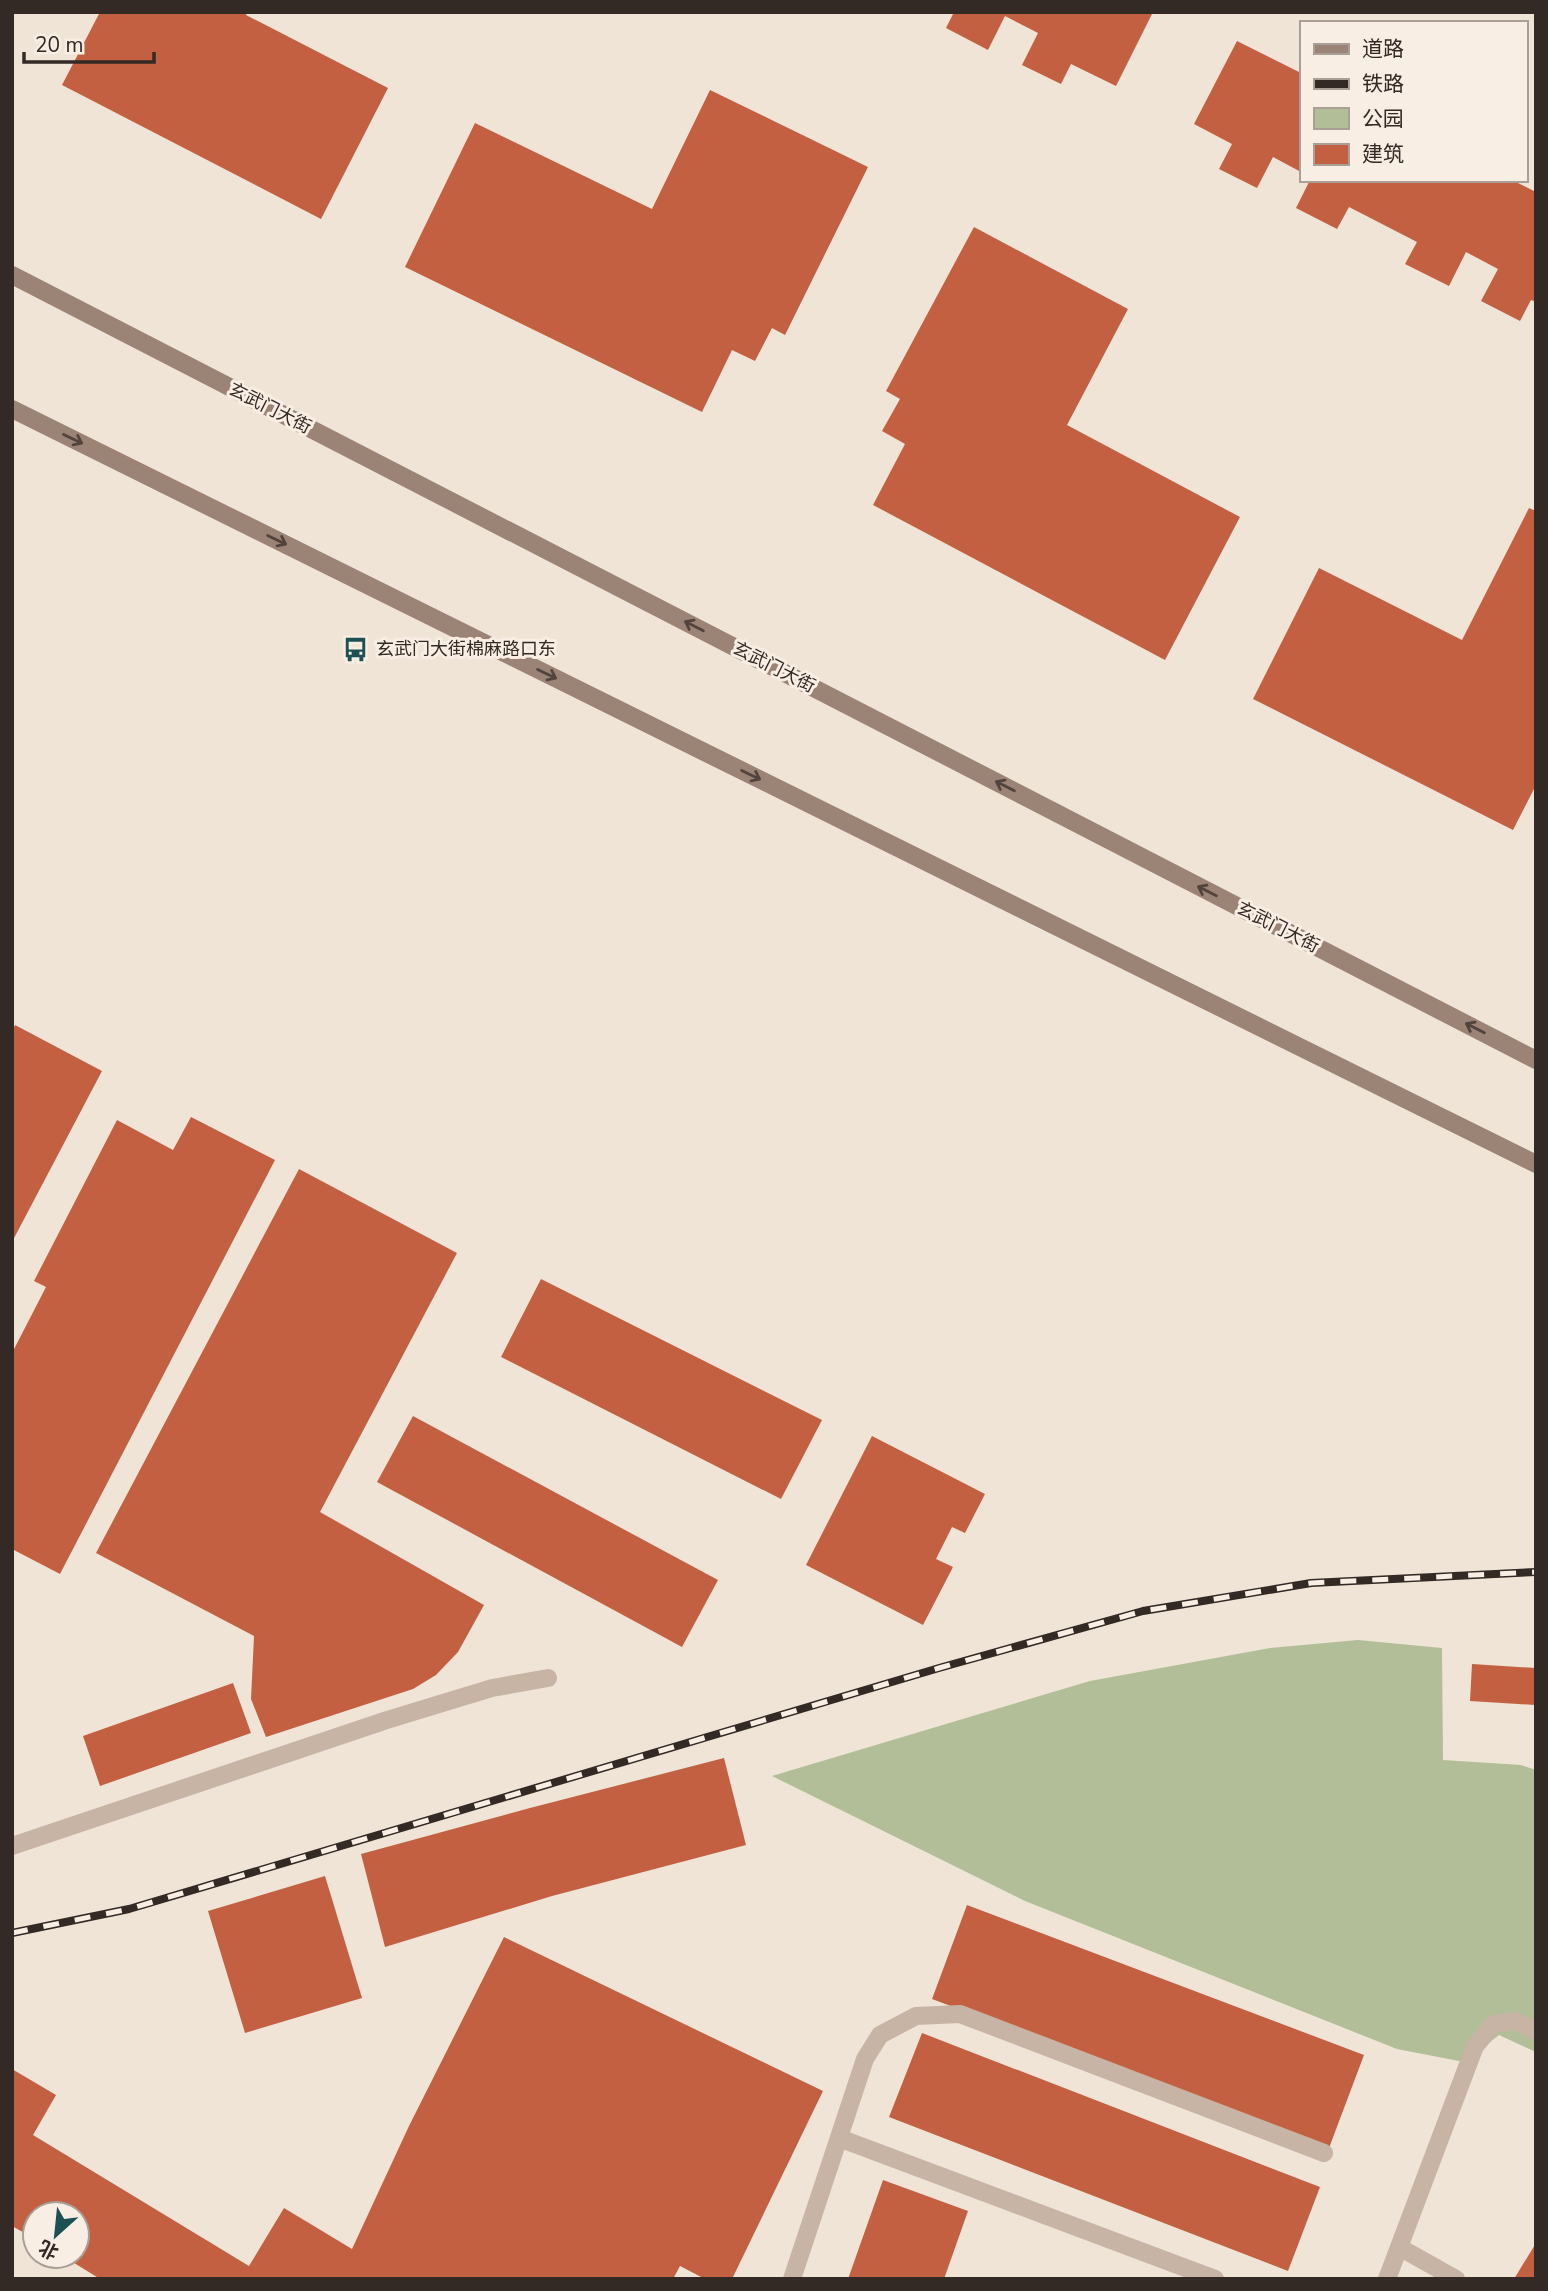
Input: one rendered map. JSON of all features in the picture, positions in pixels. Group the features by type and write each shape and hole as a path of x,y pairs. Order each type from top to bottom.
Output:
{"main road":[{"name":"玄武门大街","path":"12,275 1536,1060"},
{"path":"12,408 1536,1164"}],"lane":[{"path":"12,1846 387,1720 492,1688 548,1678"},
{"path":"792,2279 865,2059 880,2035 916,2016 960,2014 1324,2153"},
{"path":"1387,2279 1475,2046 1494,2024 1516,2021 1536,2031"},
{"path":"839,2138 1214,2279"},
{"path":"1399,2246 1456,2279"}],"green space":[{"path":"1358,1640 1442,1648 1443,1760 1521,1765 1536,1770 1536,2052 1499,2035 1464,2062 1397,2049 1025,1901 772,1776 1090,1681 1270,1648"}],"building":[{"path":"100,12 247,12 246,15 388,88 321,219 62,85"},
{"path":"954,12 1153,12 1116,86 1071,64 1061,84 1022,65 1038,33 1005,16 988,50 946,28"},
{"path":"1237,41 1300,72 1300,171 1273,157 1257,188 1219,169 1232,144 1194,124"},
{"path":"710,90 868,167 785,335 772,328 755,361 732,350 702,412 405,267 475,123 652,209"},
{"path":"1309,182 1516,182 1536,192 1536,302 1531,300 1520,321 1481,301 1498,269 1466,252 1449,286 1405,264 1417,242 1349,207 1337,229 1296,208"},
{"path":"974,227 1128,309 1067,425 1240,517 1165,660 873,505 905,444 882,431 900,399 886,391"},
{"path":"1529,508 1536,511 1536,785 1513,830 1253,699 1319,568 1462,640"},
{"path":"15,1025 102,1071 12,1242 12,1031"},
{"path":"191,1117 275,1160 60,1574 12,1549 12,1353 46,1287 34,1281 117,1120 173,1150"},
{"path":"299,1169 457,1253 320,1512 484,1605 458,1652 436,1675 413,1689 266,1737 251,1699 254,1636 96,1553"},
{"path":"541,1279 822,1420 781,1499 501,1357"},
{"path":"413,1416 718,1580 682,1647 377,1482"},
{"path":"872,1436 985,1494 965,1533 952,1527 936,1559 953,1567 923,1625 806,1565"},
{"path":"1472,1664 1536,1668 1536,1705 1470,1701"},
{"path":"233,1683 251,1733 100,1786 83,1736"},
{"path":"724,1758 746,1845 552,1896 385,1947 361,1854"},
{"path":"325,1876 362,1998 245,2033 208,1911"},
{"path":"967,1905 1364,2055 1329,2148 932,1999"},
{"path":"504,1937 823,2091 732,2279 705,2279 680,2266 673,2279 100,2279 86,2270 91,2270 91,2200 21,2200 21,2231 12,2226 12,2069 56,2095 33,2135 249,2266 284,2208 352,2249 409,2126"},
{"path":"922,2033 1320,2187 1288,2271 889,2117"},
{"path":"883,2180 968,2211 944,2279 848,2279"},
{"path":"1536,2243 1536,2279 1514,2279"}],"railway":[{"path":"12,1933 129,1909 939,1668 1143,1611 1311,1583 1536,1572"}],"place":[{"name":"玄武门大街棉麻路口东","path":"356,649"}]}
